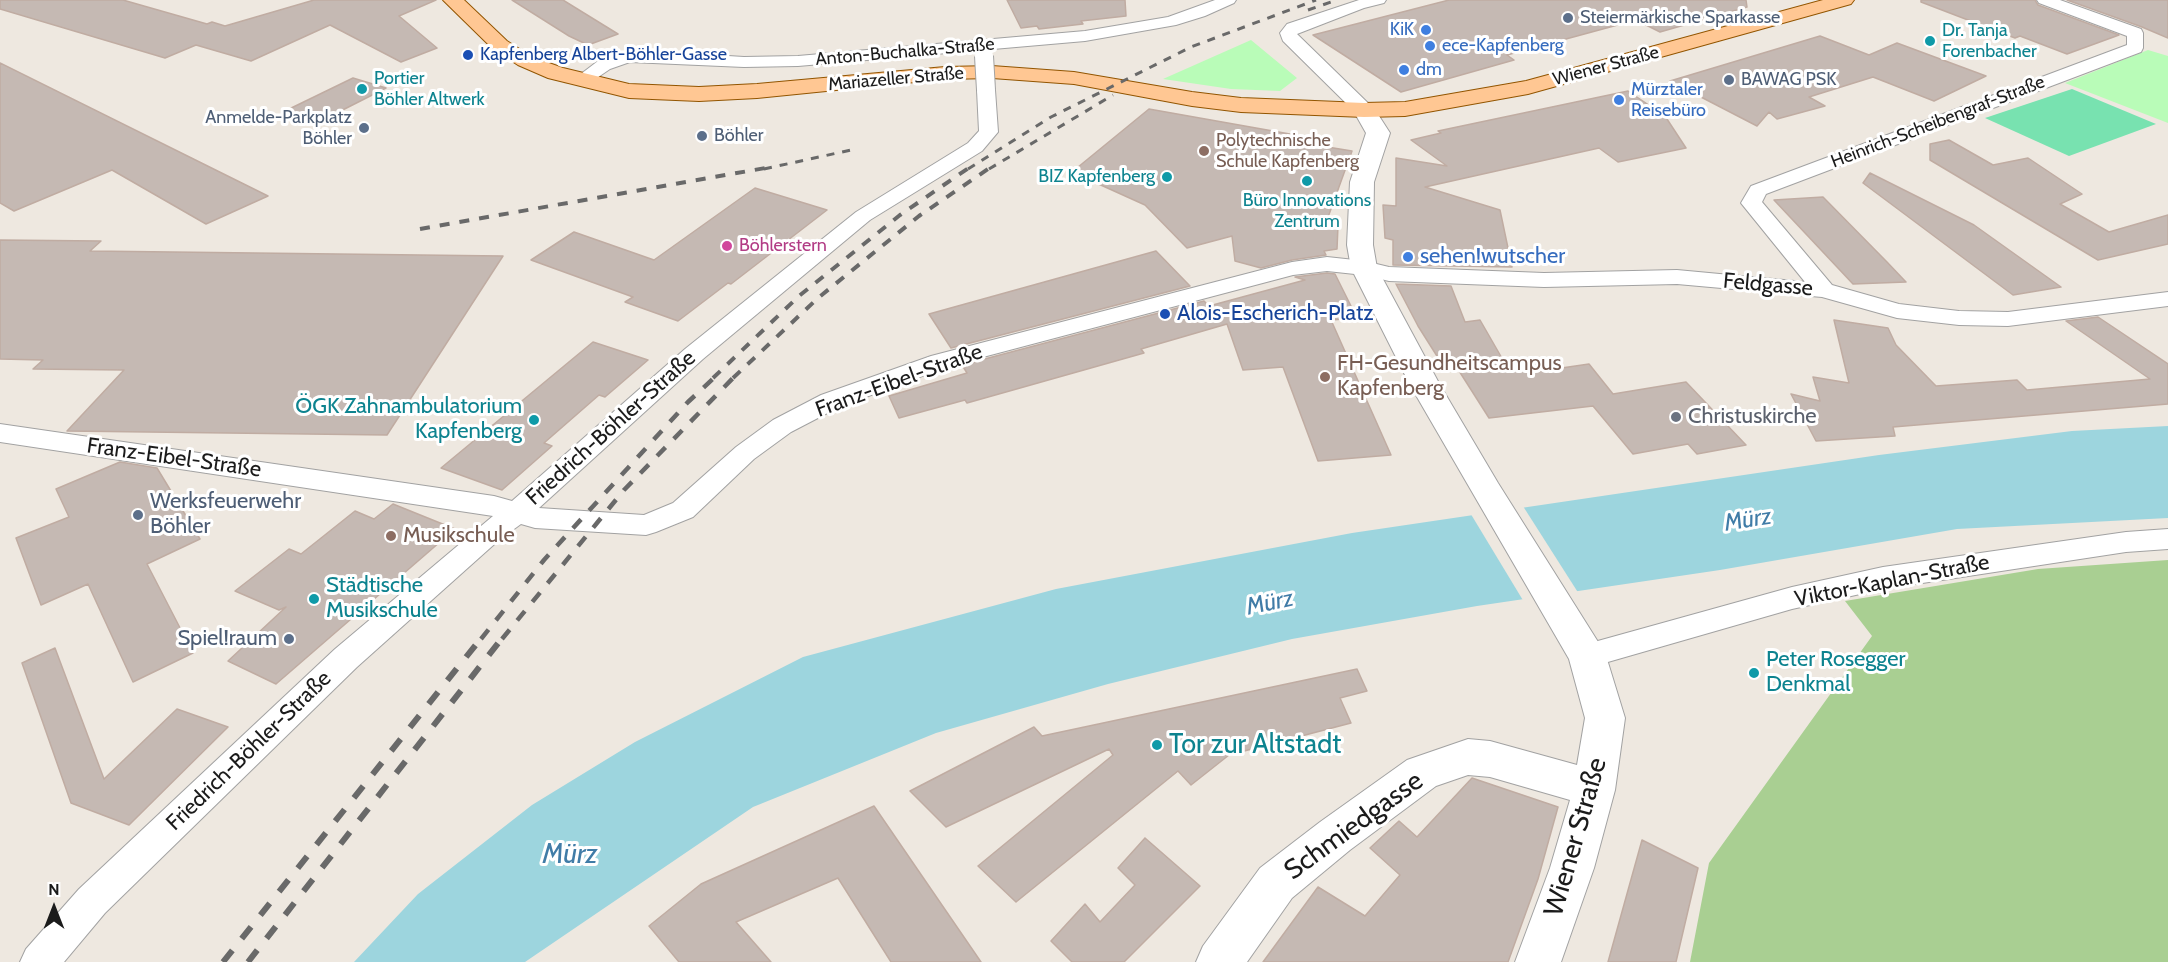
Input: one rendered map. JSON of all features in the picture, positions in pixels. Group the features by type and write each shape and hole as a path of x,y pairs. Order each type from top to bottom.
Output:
{"main road":[{"name":"Mariazeller Straße","path":"453,0 500,45 525,61 582,80 628,91 699,94 757,91 945,73 992,72 1074,78 1240,105 1364,110"},
{"name":"Wiener Straße","path":"1364,110 1405,109 1528,87 1844,0"}],"street":[{"name":"Anton-Buchalka-Straße","path":"582,80 604,65 628,57 771,62 983,51 1170,22 1199,13 1228,0"},
{"path":"1364,268 1360,245 1362,182 1378,133 1364,110 1289,37 1288,33 1293,28 1378,0"},
{"name":"Heinrich-Scheibengraf-Straße","path":"1824,290 1751,202 1758,190 2135,48 2134,33 2045,0"},
{"name":"Friedrich-Böhler-Straße","path":"39,962 92,901 346,658 489,533 516,513 694,354 863,216 975,147 989,132 983,51"},
{"name":"Franz-Eibel-Straße","path":"0,433 494,506 535,518 646,525 683,510 745,453 782,426 830,401 929,365 1292,269 1327,264 1364,268"},
{"name":"Feldgasse","path":"1364,268 1389,274 1544,280 1677,277 1824,290 1897,311 1959,318 2008,319 2168,299"},
{"name":"Wiener Straße","path":"1364,268 1425,385 1486,491 1587,656 1605,718 1594,790 1572,868 1538,962"},
{"name":"Viktor-Kaplan-Straße","path":"1587,656 1792,598 1883,578 2126,542 2168,539"},
{"name":"Schmiedgasse","path":"1219,962 1276,883 1335,836 1422,773 1468,757 1490,759 1557,776 1594,790"}],"green space":[{"path":"1251,40 1297,78 1280,91 1231,89 1163,79"},
{"path":"2148,50 2168,56 2168,123 2065,83"},
{"path":"2072,89 2156,124 2069,156 1985,118"},
{"path":"2168,560 2168,962 1690,962 1709,863 1872,636 1845,601 2038,569"}],"water":[{"name":"Mürz","path":"2168,426 2168,518 1957,529 1720,570 1477,606 1292,639 1108,684 936,733 753,807 525,962 354,962 418,894 532,805 635,742 803,657 1056,589 1352,533 1879,455 2072,431"}],"pier":[{"path":"1521,503 1579,594 1524,602 1469,511"}],"building":[{"path":"0,0 123,0 207,24 212,22 225,26 314,0 436,0 399,16 437,48 401,62 330,25 251,61 196,45 165,58 0,9"},
{"path":"512,0 563,0 618,34 588,45 569,36"},
{"path":"1007,0 1125,0 1126,16 1081,21 1083,24 1039,29 1037,26 1021,28"},
{"name":"ece-Kapfenberg","path":"1449,0 1746,0 1747,7 1660,32 1636,20 1507,55 1514,60 1401,92 1313,35"},
{"path":"1921,0 2035,0 2038,5 2119,35 2067,54 2020,36 2015,38 1921,2"},
{"path":"2067,0 2168,0 2168,38 2142,27"},
{"path":"1820,36 1869,55 1897,43 1986,76 1934,101 1873,77 1809,97 1825,106 1777,119 1769,112 1757,126 1670,81"},
{"path":"0,63 268,196 206,224 112,170 14,211 0,203"},
{"path":"353,78 386,88 317,123 283,112"},
{"path":"1628,91 1665,116 1686,148 1618,162 1599,148 1425,187 1500,210 1512,267 1393,265 1393,240 1385,238 1383,205 1396,206 1396,158 1447,166 1411,140 1441,133 1438,131"},
{"path":"1149,109 1318,139 1315,145 1352,151 1327,220 1338,226 1337,249 1324,251 1326,255 1261,268 1235,261 1232,236 1187,248 1145,205 1072,172"},
{"path":"1949,140 1993,165 2028,158 2082,194 2060,204 2109,232 2168,215 2168,244 2098,260 1930,160 1930,144"},
{"path":"1870,173 1974,225 2061,287 2013,295 1863,183"},
{"name":"Böhlerstern","path":"755,188 827,210 731,284 728,283 678,321 625,302 633,297 531,260 574,232 654,260"},
{"path":"1823,197 1906,282 1853,284 1774,200"},
{"path":"0,240 101,241 90,251 503,256 387,435 67,431 124,370 33,369 43,360 0,359"},
{"path":"1156,251 1190,286 951,348 929,314"},
{"path":"1335,274 1357,318 1331,320 1391,455 1318,461 1283,367 1243,370 1227,324 1141,349 1144,353 967,403 965,400 899,418 889,396 967,373 962,365 1204,301 1209,306 1305,280 1295,277"},
{"path":"1396,284 1451,286 1465,322 1480,320 1503,360 1532,358 1541,371 1589,364 1613,394 1686,382 1746,445 1697,454 1688,444 1633,454 1593,406 1489,418 1454,363 1442,364 1418,326"},
{"path":"2098,317 2168,364 2168,404 1893,427 1895,436 1816,441 1791,394 1820,401 1813,377 1849,383 1834,320 1888,328 1896,345 1936,386 2017,380 2027,390 2150,379 2066,321"},
{"name":"ÖGK Zahnambulatorium Kapfenberg","path":"593,342 648,360 605,397 599,395 544,443 552,446 502,490 441,468"},
{"path":"120,462 157,468 200,539 147,564 193,653 133,682 88,584 41,605 16,538 69,517 56,489"},
{"name":"Städtische Musikschule","path":"393,504 455,529 276,684 228,661 286,607 279,610 235,591 289,549 301,554 355,511 374,519"},
{"path":"55,648 104,779 177,709 228,727 129,825 71,803 22,663"},
{"path":"1357,669 1367,691 1340,698 1351,723 1229,755 1191,785 1178,771 1016,902 978,866 1113,755 1109,749 946,827 910,791 1034,727 1042,736"},
{"path":"1472,778 1558,807 1538,879 1508,962 1263,962 1318,887 1365,916 1400,875 1370,848 1399,821 1417,837"},
{"path":"874,806 981,962 891,962 838,878 736,922 771,962 679,962 649,926 701,884"},
{"path":"1145,838 1200,886 1124,962 1072,962 1051,941 1085,904 1100,922 1135,885 1118,868"},
{"path":"1642,840 1698,868 1676,962 1608,962"}],"railway":[{"path":"968,169 1051,117 1191,47 1316,0"},
{"path":"1308,10 1337,0"},
{"path":"989,169 1113,95"},
{"path":"764,169 851,150"},
{"path":"420,229 771,167"},
{"path":"713,378 799,296 900,215 970,167"},
{"path":"733,378 818,298 919,216 991,167"},
{"path":"481,639 544,560 688,402 715,377"},
{"path":"502,639 624,490 733,378"},
{"path":"223,962 482,637"},
{"path":"248,962 503,637"}],"place":[{"name":"Steiermärkische Sparkasse","path":"1568,18"},
{"name":"KiK","path":"1426,30"},
{"name":"Dr. Tanja Forenbacher","path":"1930,41"},
{"name":"ece-Kapfenberg","path":"1430,46"},
{"name":"Kapfenberg Albert-Böhler-Gasse","path":"468,55"},
{"name":"dm","path":"1404,70"},
{"name":"BAWAG PSK","path":"1729,80"},
{"name":"Portier Böhler Altwerk","path":"362,89"},
{"name":"Mürztaler Reisebüro","path":"1619,100"},
{"name":"Anmelde-Parkplatz Böhler","path":"364,128"},
{"name":"Böhler","path":"702,136"},
{"name":"Polytechnische Schule Kapfenberg","path":"1204,151"},
{"name":"BIZ Kapfenberg","path":"1167,177"},
{"name":"Büro Innovations Zentrum","path":"1307,181"},
{"name":"Böhlerstern","path":"727,246"},
{"name":"sehen!wutscher","path":"1408,257"},
{"name":"Alois-Escherich-Platz","path":"1165,314"},
{"name":"FH-Gesundheitscampus Kapfenberg","path":"1325,377"},
{"name":"Christuskirche","path":"1676,417"},
{"name":"ÖGK Zahnambulatorium Kapfenberg","path":"534,420"},
{"name":"Werksfeuerwehr Böhler","path":"138,515"},
{"name":"Musikschule","path":"391,536"},
{"name":"Städtische Musikschule","path":"314,599"},
{"name":"Spiel!raum","path":"289,639"},
{"name":"Peter Rosegger Denkmal","path":"1754,673"},
{"name":"Tor zur Altstadt","path":"1157,745"}]}
